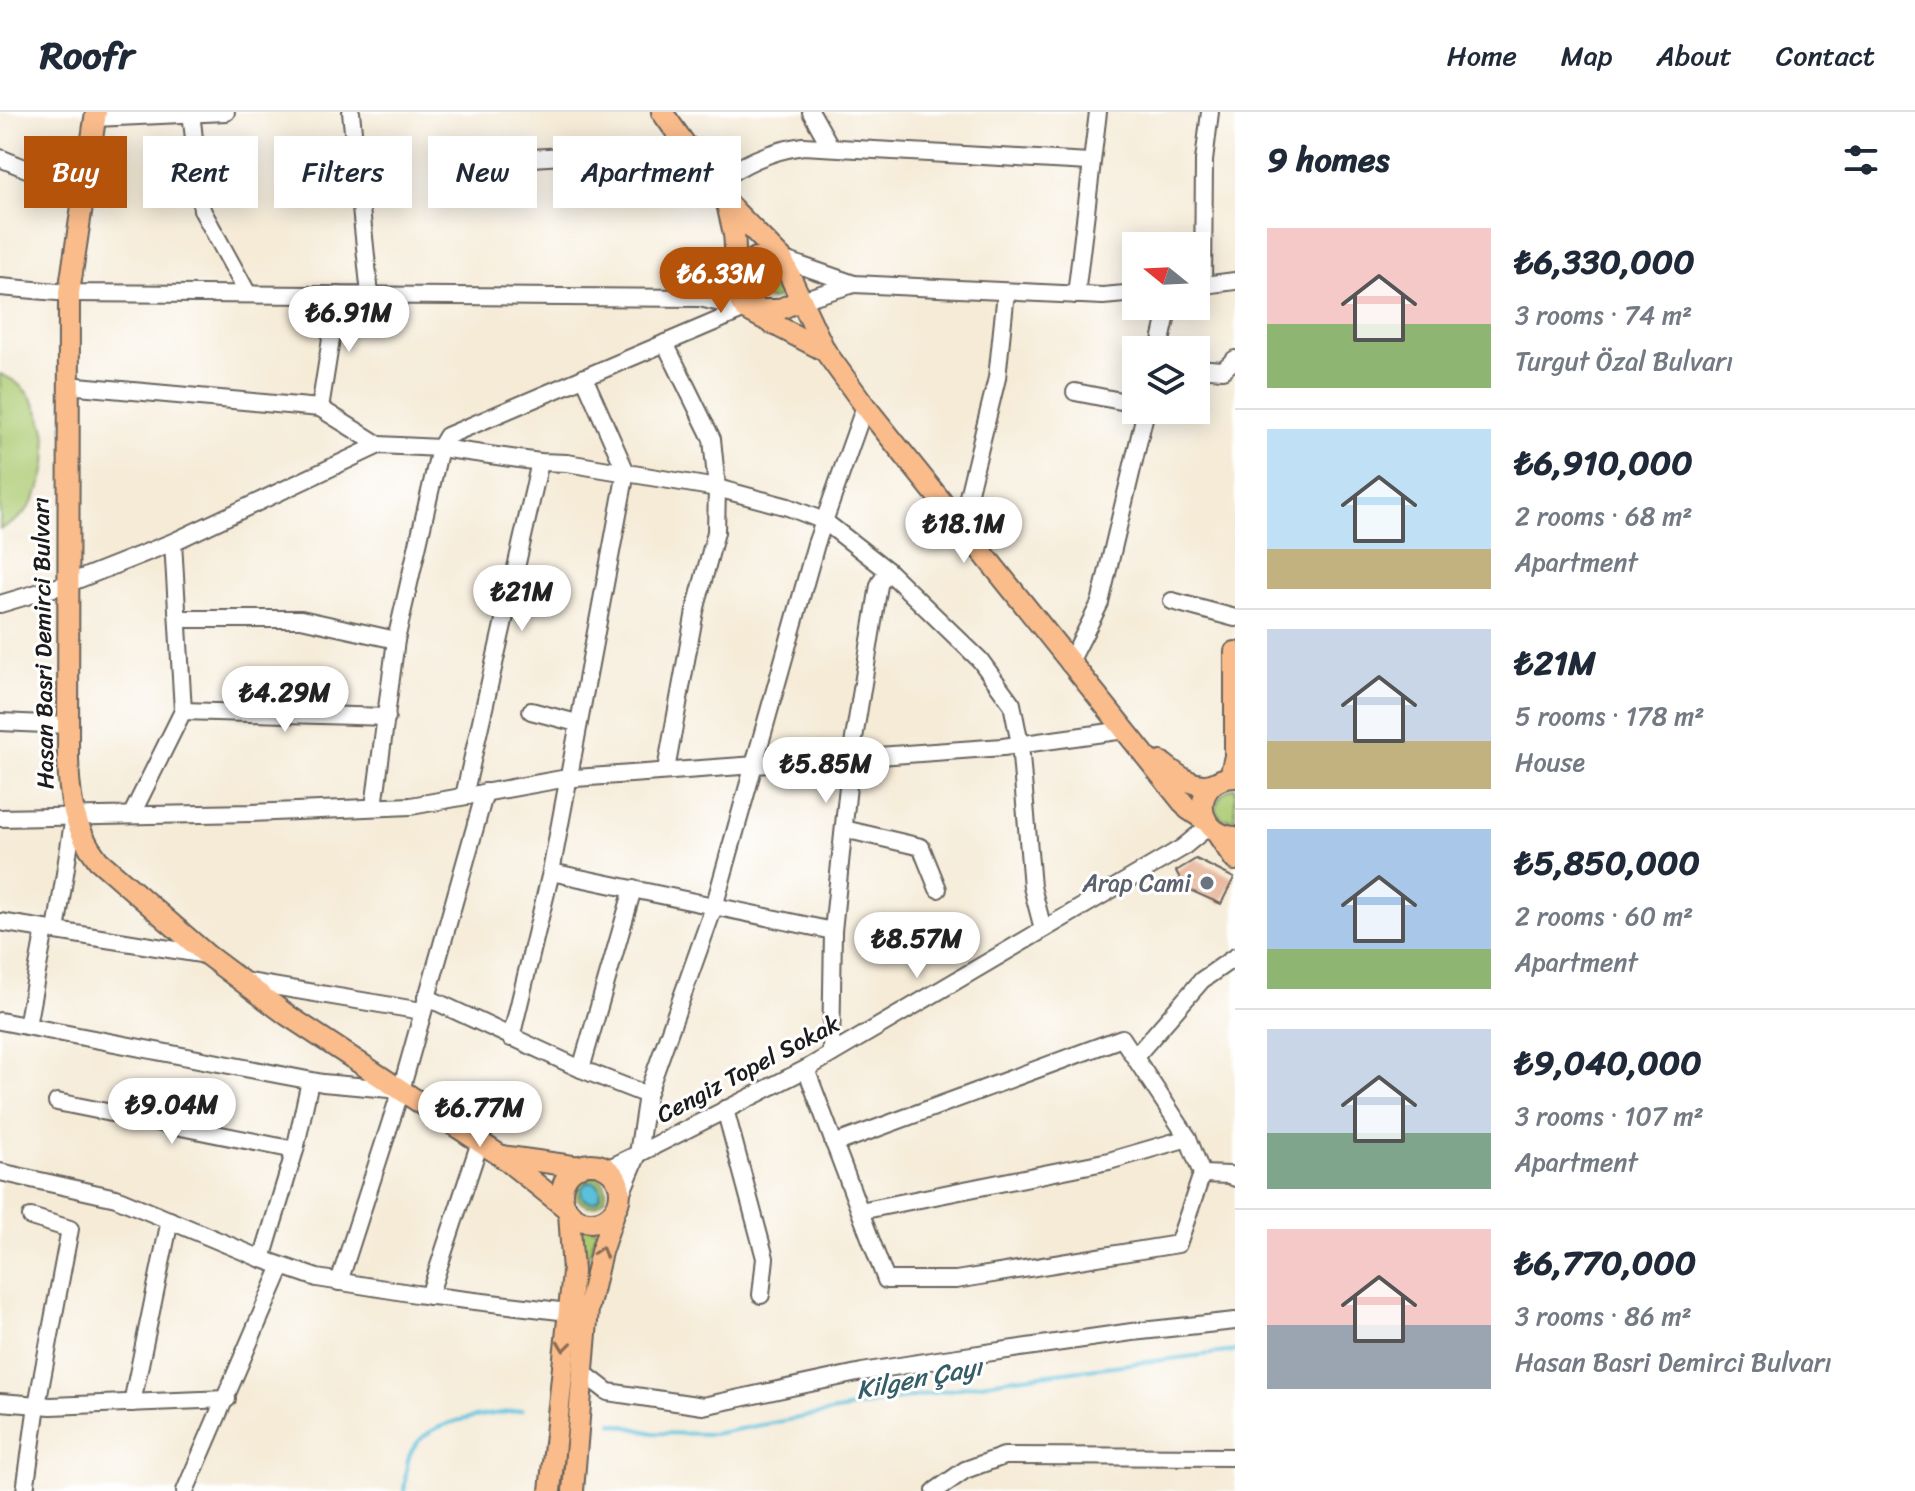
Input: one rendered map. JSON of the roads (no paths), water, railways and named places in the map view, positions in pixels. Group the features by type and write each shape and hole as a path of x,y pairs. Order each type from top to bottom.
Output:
{"main road":[{"path":"662,112 679,136"},
{"name":"Hasan Basri Demirci Bulvarı","path":"92,136 95,115"},
{"name":"Hasan Basri Demirci Bulvarı","path":"81,208 69,293 67,584 69,797 84,842 98,860 241,981 298,1023 501,1156 568,1210"},
{"path":"728,208 734,234 739,302 745,309 825,351"},
{"path":"732,208 782,259 825,351 865,406 1188,809 1216,829"},
{"path":"735,279 756,258 782,259"},
{"path":"745,309 778,310 801,300"},
{"path":"1235,652 1235,756 1226,779 1204,799 1202,808 1235,860"},
{"path":"1141,748 1189,781 1208,786 1226,779"},
{"name":"Hasan Basri Demirci Bulvarı","path":"501,1156 580,1167"},
{"path":"550,1491 573,1258 568,1210 562,1189 571,1172 580,1167 598,1165 607,1169 618,1183 617,1205 593,1282 573,1491"},
{"path":"568,1210 576,1218 593,1222 602,1220 617,1205"}],"street":[{"path":"95,115 226,112"},
{"path":"351,112 370,295"},
{"path":"811,112 830,146"},
{"path":"1076,295 1098,112"},
{"path":"1202,232 1204,161 1210,112"},
{"path":"191,113 202,210 248,294"},
{"path":"741,166 779,149 830,146 1090,162"},
{"path":"0,158 24,168"},
{"path":"782,259 854,284 1076,295 1122,294"},
{"path":"700,298 735,279"},
{"path":"1210,284 1235,281"},
{"path":"801,300 854,284"},
{"path":"0,287 69,293 700,298 745,309"},
{"path":"961,525 997,378 1006,292"},
{"path":"320,408 338,295"},
{"path":"374,807 396,640 440,448 447,436 745,309"},
{"path":"665,343 712,439 717,488 716,532 695,611 666,770"},
{"path":"1210,369 1223,370 1235,359"},
{"path":"511,1038 551,872 626,472 584,377"},
{"path":"67,385 320,408 379,445"},
{"path":"1075,392 1122,401"},
{"path":"617,1205 638,1154 647,1095 714,907 824,521 865,406"},
{"path":"1069,664 1100,603 1143,424"},
{"path":"0,604 67,584 173,542 379,445 440,448 567,463 717,488 788,507 824,521 887,570 980,660 1012,704 1020,744 1032,887 1043,929"},
{"path":"464,796 540,462"},
{"path":"132,814 183,711 173,542"},
{"path":"831,1054 833,931 851,757 879,585 887,570"},
{"path":"1172,601 1235,618"},
{"path":"178,619 301,619 396,640"},
{"path":"183,711 387,717"},
{"path":"531,711 577,723"},
{"path":"0,722 68,725"},
{"path":"0,818 411,806 567,778 1020,744 1125,730"},
{"path":"339,1282 401,1090 485,792"},
{"path":"27,1026 74,816"},
{"path":"844,829 921,847 938,889"},
{"name":"Cengiz Topel Sokak","path":"607,1169 806,1069 1216,829"},
{"path":"551,872 833,931"},
{"path":"581,1069 633,889"},
{"path":"0,922 207,955"},
{"path":"1135,1057 1202,980 1235,957"},
{"path":"241,981 424,1004 647,1095"},
{"path":"0,1021 310,1081 401,1090"},
{"path":"806,1069 834,1144 886,1280 956,1280 1178,1244 1202,1174 1188,1138 1122,1038 834,1144"},
{"path":"262,1259 295,1150 310,1081"},
{"path":"57,1102 295,1150"},
{"path":"725,1109 765,1258 761,1295"},
{"path":"860,1211 1109,1161 1188,1138"},
{"path":"429,1296 480,1142"},
{"path":"0,1172 116,1198 262,1259 317,1278 429,1296 568,1312"},
{"path":"1202,1174 1233,1172"},
{"path":"25,1491 37,1405 70,1229 31,1217"},
{"path":"132,1403 170,1220"},
{"path":"185,1491 282,1266"},
{"path":"582,1372 608,1392 703,1406 862,1372 937,1360 1235,1321"},
{"path":"0,1402 37,1405 227,1399"},
{"path":"935,1491 958,1483 965,1470 1004,1456 1235,1457"}],"water":[{"path":"591,1182 598,1185 601,1192 598,1199 591,1202 584,1199 581,1192 584,1185"}],"waterway":[{"name":"Kilgen Çayı","path":"612,1423 653,1433 713,1434 1008,1379 1235,1351"},
{"name":"Kilgen Çayı","path":"404,1491 410,1454 429,1432 459,1420 522,1410"}],"place":[{"name":"Arap Cami","path":"1207,883"}]}
